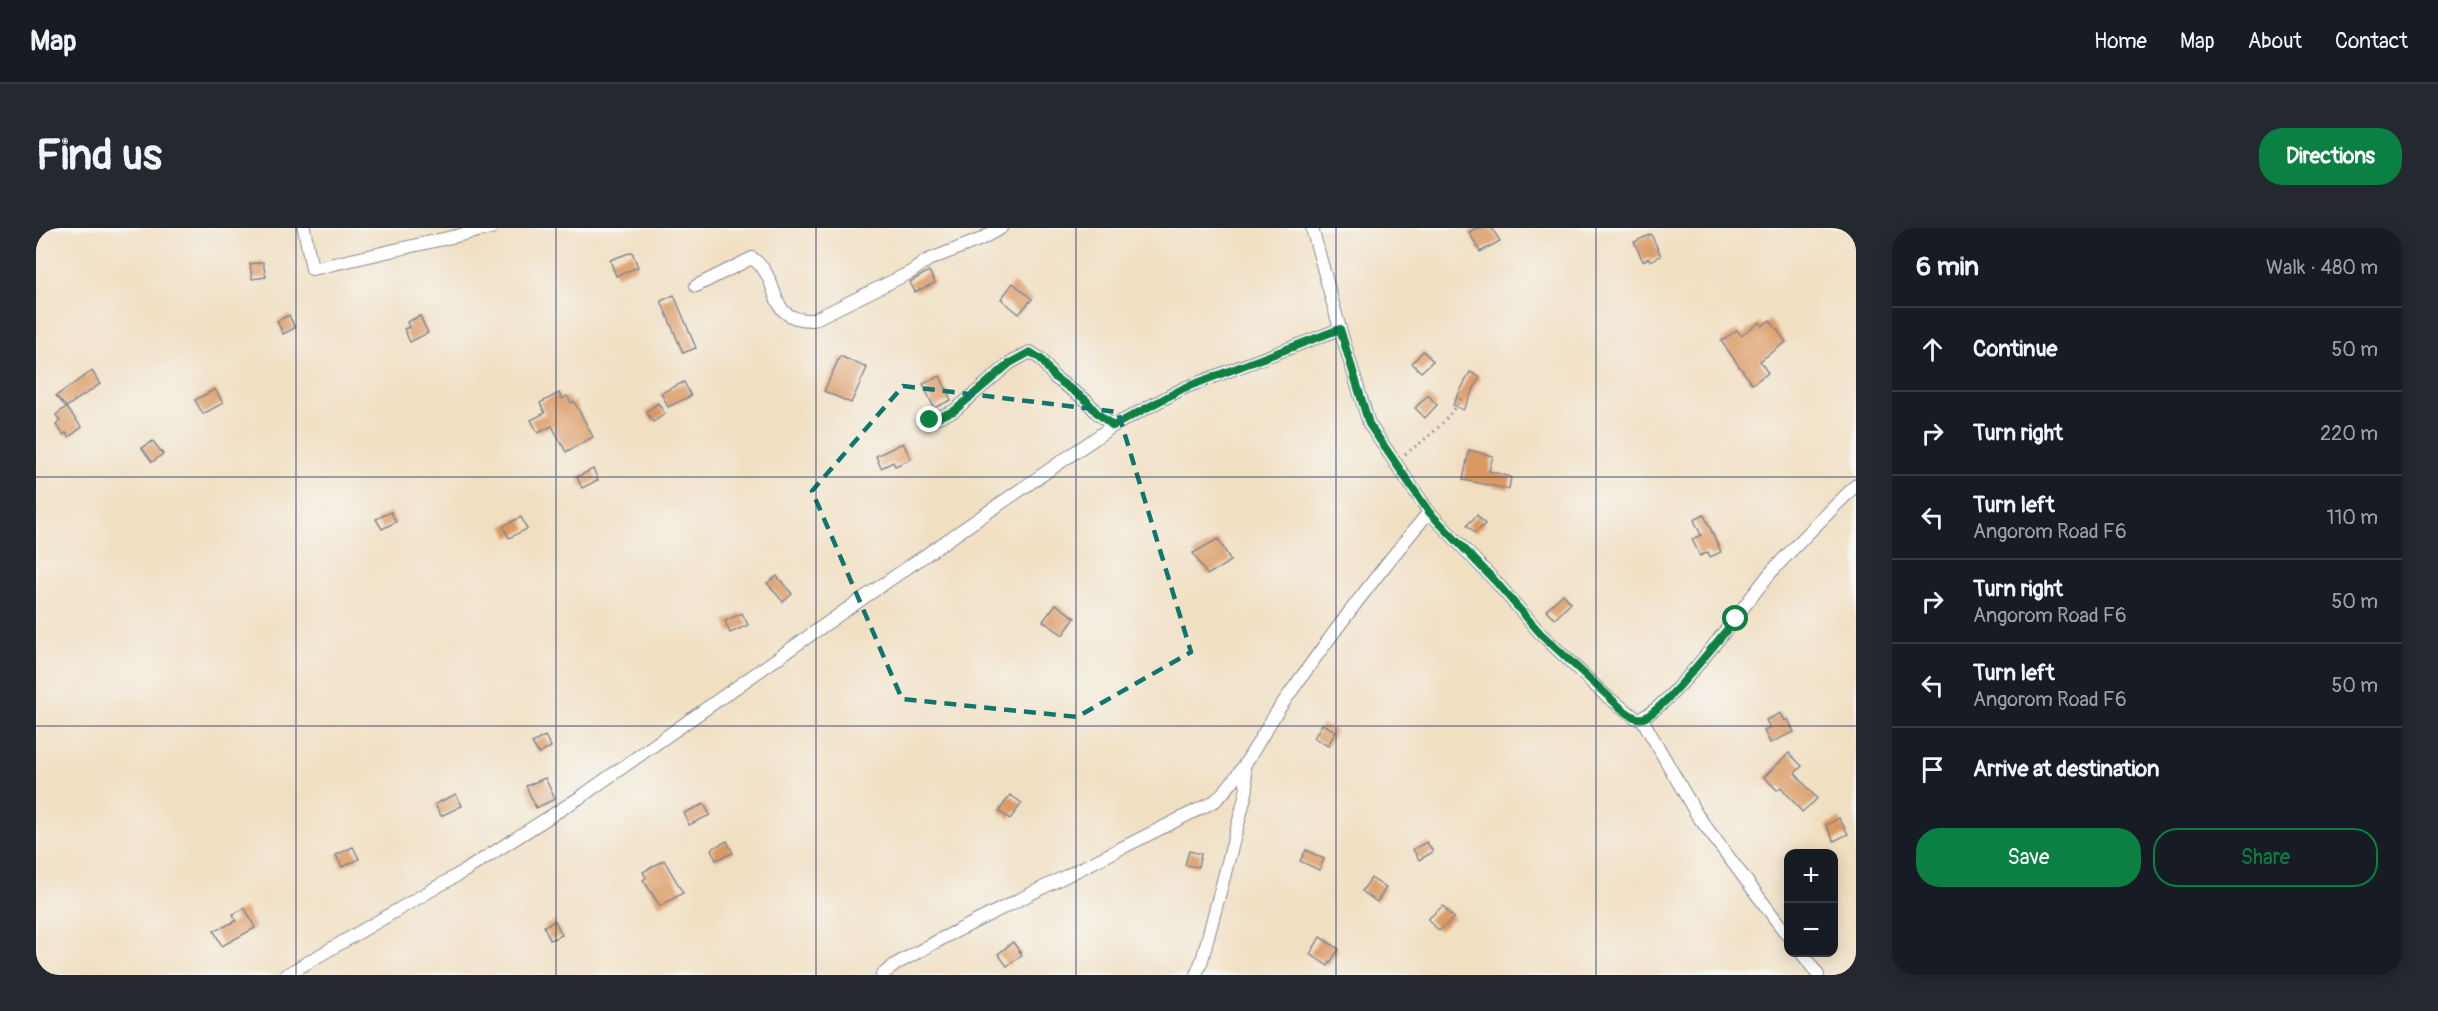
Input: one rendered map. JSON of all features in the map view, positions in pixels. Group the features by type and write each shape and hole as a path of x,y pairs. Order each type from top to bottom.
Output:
{"street":[{"path":"304,228 312,269 491,228"},
{"path":"696,286 752,258 763,266 784,314 796,321 813,320 911,272 928,260 979,240 1001,228"},
{"path":"1312,228 1369,424 1393,462 1429,512 1496,582 1541,634 1605,695 1631,715 1642,719 1697,815 1784,931"},
{"path":"286,975 466,870 579,798 834,618 1113,426 1184,388 1340,329"},
{"path":"930,420 954,411 1010,363 1030,352 1041,359 1054,377 1086,400 1113,426"},
{"path":"1642,719 1670,696 1736,619 1771,572 1856,485"},
{"path":"882,975 896,964 945,937 1215,801 1244,769 1279,709 1365,588 1429,512"},
{"path":"1196,975 1202,960 1247,788 1244,769"},
{"path":"1805,957 1818,975"}],"path":[{"path":"1393,462 1432,435 1449,418 1463,395"}],"highlighted area":[{"path":"903,386 1118,412 1191,652 1077,717 902,699 812,491"}],"building":[{"path":"1476,228 1492,228 1500,241 1480,252 1469,232"},
{"path":"1651,234 1661,256 1650,261 1649,258 1643,261 1634,242"},
{"path":"632,252 638,267 616,276 610,260"},
{"path":"263,262 266,277 252,279 250,264"},
{"path":"929,271 935,283 915,292 910,282"},
{"path":"1013,283 1032,299 1019,314 1001,299"},
{"path":"674,295 696,348 683,353 661,301"},
{"path":"289,315 295,328 283,334 277,321"},
{"path":"420,316 428,333 410,342 404,329 409,327 407,322"},
{"path":"1770,320 1786,342 1760,361 1768,373 1752,384 1721,341 1737,330 1741,335 1760,322 1762,326"},
{"path":"1423,351 1433,361 1421,372 1412,363"},
{"path":"840,356 867,368 851,403 824,391"},
{"path":"92,371 100,384 66,407 56,396"},
{"path":"1470,372 1480,377 1463,410 1453,405"},
{"path":"940,376 951,400 934,408 923,384"},
{"path":"684,382 691,396 668,407 661,393"},
{"path":"215,389 223,403 203,414 195,400"},
{"path":"559,393 562,399 567,396 571,403 574,401 593,437 566,452 552,426 538,433 531,420 545,413 540,403"},
{"path":"1428,395 1437,405 1425,418 1415,408"},
{"path":"658,403 665,414 653,422 646,412"},
{"path":"66,407 82,427 69,437 66,433 64,435 56,425 60,421 56,415"},
{"path":"153,441 163,454 152,462 142,448"},
{"path":"903,443 911,459 895,466 893,462 881,468 876,456"},
{"path":"1469,450 1493,456 1489,471 1511,477 1509,489 1463,480"},
{"path":"593,469 598,480 582,488 577,477"},
{"path":"391,512 396,522 382,529 376,519"},
{"path":"1477,515 1485,524 1475,533 1467,525"},
{"path":"1704,515 1721,552 1710,557 1708,552 1700,556 1692,539 1701,535 1694,520"},
{"path":"521,517 527,529 509,538 503,526"},
{"path":"1218,539 1231,561 1207,575 1193,553"},
{"path":"777,576 792,594 783,602 767,583"},
{"path":"1563,594 1571,603 1555,619 1546,610"},
{"path":"1056,604 1075,618 1063,635 1043,621"},
{"path":"742,613 748,625 730,633 725,621"},
{"path":"1781,713 1785,721 1788,719 1794,732 1770,743 1764,731 1770,728 1766,720"},
{"path":"1322,724 1336,731 1328,746 1314,738"},
{"path":"545,736 551,747 539,754 532,743"},
{"path":"1789,753 1802,766 1795,773 1817,799 1802,812 1781,787 1777,790 1764,777"},
{"path":"545,778 555,799 536,808 526,786"},
{"path":"456,794 462,806 441,816 435,804"},
{"path":"1010,795 1022,803 1010,819 999,811"},
{"path":"704,804 710,815 689,825 684,813"},
{"path":"1839,818 1848,834 1834,841 1826,825"},
{"path":"727,841 733,853 716,860 711,849"},
{"path":"1427,842 1433,852 1419,860 1413,849"},
{"path":"353,847 359,859 342,867 336,855"},
{"path":"1306,850 1324,859 1319,870 1300,861"},
{"path":"1189,851 1201,854 1198,867 1185,865"},
{"path":"664,860 683,893 660,906 643,880 646,878 643,872"},
{"path":"1371,878 1386,888 1377,902 1362,891"},
{"path":"1443,906 1454,918 1439,931 1428,919"},
{"path":"245,908 255,928 222,946 214,931 236,921 233,914"},
{"path":"555,921 562,935 550,940 544,926"},
{"path":"1320,937 1339,949 1328,966 1310,954"},
{"path":"1013,942 1022,955 1007,966 998,954"}],"route":[{"path":"930,420 954,411 1010,363 1030,352 1041,359 1054,377 1086,400 1113,426 1184,388 1340,329 1369,424 1429,512 1496,582 1541,634 1622,709 1636,718 1642,719 1650,714 1670,696 1736,619"}]}
